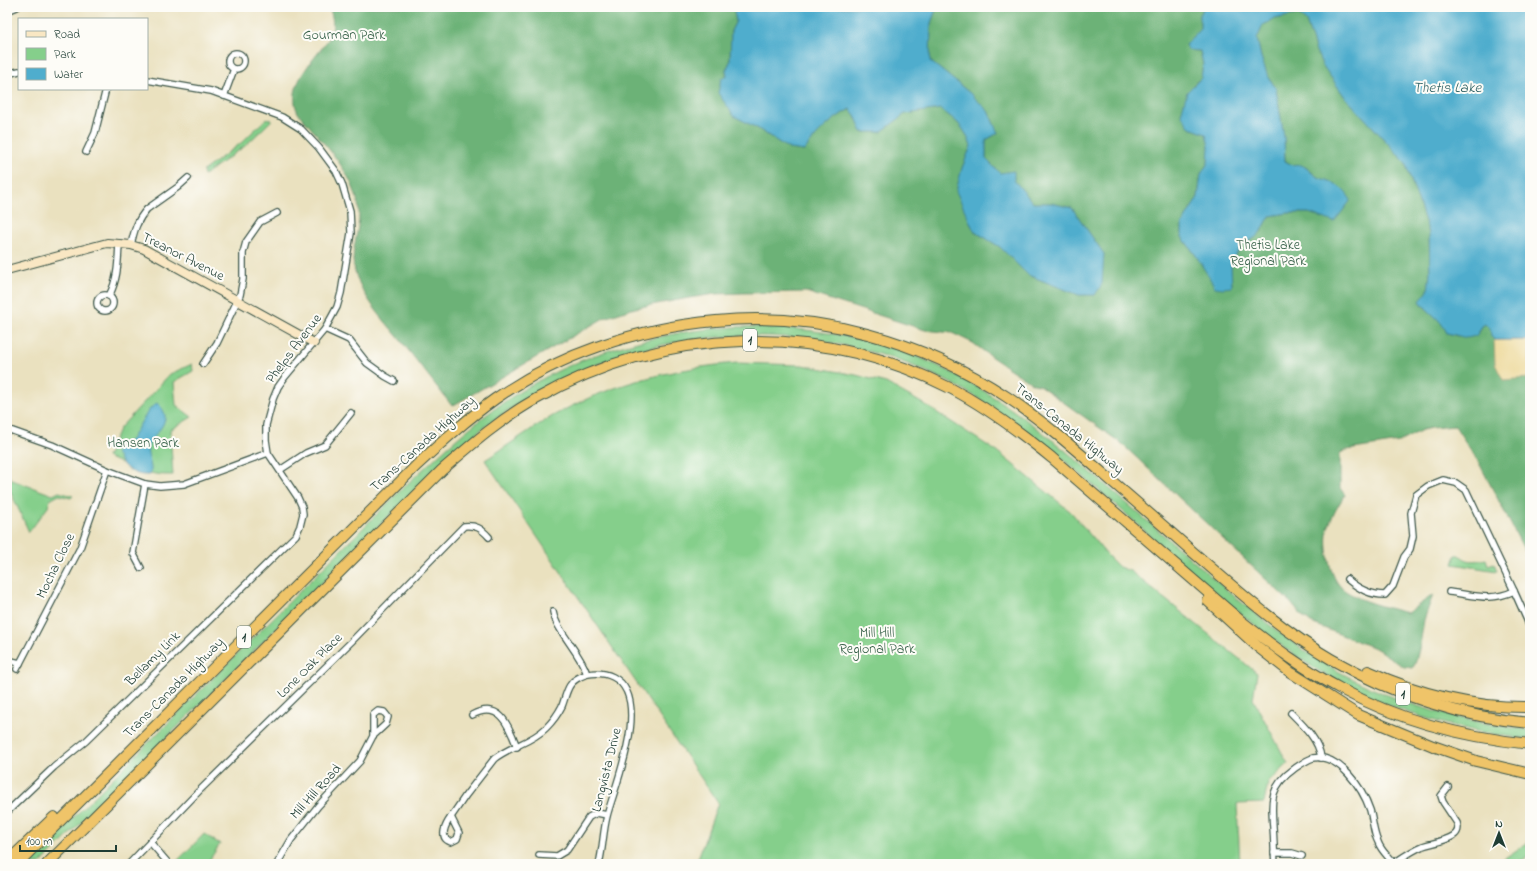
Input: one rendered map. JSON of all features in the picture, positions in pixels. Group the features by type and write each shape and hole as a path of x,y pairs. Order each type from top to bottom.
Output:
{"highway":[{"name":"Trans-Canada Highway","path":"17,864 417,465 471,417 498,397 526,380 551,366 579,354 607,343 635,335 666,327 699,322 731,319 765,319 799,321 832,326 889,340 942,361 1008,397 1045,424 1242,595 1290,632 1330,658 1380,684 1411,697 1465,713 1502,720 1530,722"},
{"name":"1","path":"47,864 442,470 480,437 518,410 588,373 641,355 676,347 725,341 800,343 844,350 888,362 913,371 951,388 974,401 1023,434 1224,607 1273,646 1313,673 1341,689 1389,712 1444,730 1471,736 1530,744"},
{"path":"1173,563 1194,588 1258,647 1290,672 1352,711 1433,746 1476,761 1530,774"},
{"path":"1290,632 1354,665 1388,680 1419,691 1464,702 1512,707 1530,707"},
{"path":"7,862 76,797 117,764"}],"street":[{"path":"7,11 17,7"},
{"path":"224,96 234,68"},
{"path":"7,74 18,71"},
{"name":"Phelps Avenue","path":"148,80 191,87 224,96 282,117 295,125 319,148 336,170 339,177 350,212 351,233 341,293 337,307 325,329 285,377 273,399 266,425 268,453 298,498 302,514"},
{"path":"86,152 95,133 106,90"},
{"path":"131,245 136,227 147,209 188,178"},
{"path":"203,364 217,343 242,289 242,253 246,242 260,222 277,213"},
{"name":"Treanor Avenue","path":"7,270 107,243 131,245 144,249 314,343"},
{"path":"109,296 115,285 117,276 119,243"},
{"path":"325,329 349,340 367,363 394,381"},
{"path":"280,470 306,453 319,449 324,445 351,413"},
{"path":"7,429 52,445 107,470 145,484 160,486 184,484 268,453"},
{"name":"Mocha Close","path":"17,669 80,548 107,470"},
{"path":"1347,579 1360,589 1375,595 1385,595 1393,586 1414,536 1411,513 1416,495 1428,486 1444,480 1456,483 1466,490 1528,620 1530,630"},
{"path":"141,568 133,553 145,484"},
{"name":"Bellamy Link","path":"7,812 54,767 86,741 296,535 300,526 302,514"},
{"name":"Lone Oak Place","path":"129,864 199,791 351,642 464,526 474,525 482,529 489,537"},
{"path":"1449,592 1492,598 1503,596 1514,591"},
{"path":"451,817 490,764 500,754 536,737 546,728 562,706 569,685 574,680 587,674 579,656 555,621 553,612"},
{"path":"7,660 20,663"},
{"name":"Langvista Drive","path":"587,674 607,674 614,678 623,686 630,703 630,731 628,742 608,815 599,864"},
{"path":"472,715 485,710 493,711 498,714 508,724 517,747"},
{"path":"1291,713 1312,736 1320,753 1320,758"},
{"name":"Mill Hill Road","path":"277,864 291,840 318,806 360,761 373,736"},
{"path":"1275,864 1272,804 1275,790 1282,778 1306,761 1313,758 1320,758 1333,761 1341,767 1356,785 1370,809 1378,842 1382,850 1394,864 1417,848 1448,838 1457,832 1457,823 1443,802 1441,796 1448,788"},
{"path":"539,855 557,856 567,850 588,818 597,813 608,815"},
{"path":"150,842 169,864"},
{"path":"1274,853 1292,853 1302,856"}],"green space":[{"name":"Thetis Lake Regional Park","path":"329,7 736,7 734,12 736,21 731,31 730,62 726,70 728,106 734,116 757,128 789,149 804,151 824,127 850,109 855,115 862,132 881,132 905,114 940,109 959,124 966,133 971,146 962,168 966,211 974,231 1000,247 1028,275 1079,295 1095,295 1104,254 1072,208 1051,203 1033,203 1014,180 1000,173 986,159 986,140 998,133 988,111 971,94 930,61 931,23 937,7 1204,7 1200,15 1200,29 1185,45 1188,50 1200,51 1203,64 1201,78 1194,84 1190,128 1206,134 1209,146 1208,163 1201,174 1198,197 1182,224 1182,237 1200,261 1232,286 1231,264 1242,244 1261,232 1270,216 1288,213 1309,213 1334,221 1331,182 1317,177 1306,167 1292,165 1285,161 1284,137 1276,89 1267,74 1257,39 1263,25 1275,19 1298,14 1306,21 1316,51 1323,66 1345,97 1405,162 1429,233 1430,272 1428,292 1420,301 1423,306 1438,319 1447,333 1457,336 1479,332 1485,324 1491,329 1491,336 1494,340 1530,340 1530,561 1478,461 1455,426 1422,430 1399,442 1347,450 1340,453 1340,488 1345,495 1335,511 1328,528 1327,535 1328,558 1336,581 1349,593 1360,599 1407,613 1433,595 1424,620 1416,661 1413,668 1404,667 1377,649 1311,623 1121,443 1039,385 1033,384 973,343 952,333 925,330 806,292 715,294 635,308 604,318 452,406 379,314 362,290 353,264 359,212 357,198 352,184 336,158 298,113 295,102 295,92 299,81 331,35 333,21"},
{"path":"267,118 272,120 245,146 204,175 203,171 241,143"},
{"path":"737,327 809,330 856,338 902,351 950,372 996,399 1040,430 1082,464 1215,580 1281,634 1316,658 1357,681 1405,702 1429,710 1479,722 1530,730 1530,739 1504,736 1454,726 1405,711 1358,692 1305,662 1276,642 1192,573 1108,498 1050,449 989,405 926,371 894,359 860,349 825,342 790,337 720,337 659,345 601,363 573,374 546,388 519,403 494,420 454,452 426,479 40,864 31,864 53,842 70,821 403,488 481,419 520,392 548,376 609,350 672,334"},
{"name":"Mill Hill Regional Park","path":"737,363 802,365 856,375 886,383 927,406 999,453 1071,512 1106,554 1119,567 1130,571 1257,673 1253,699 1288,764 1268,783 1264,803 1237,804 1240,864 696,864 718,803 485,460 552,416 604,392 625,384 669,373 714,365"},
{"name":"Hansen Park","path":"192,364 193,371 174,382 176,405 192,417 170,430 173,475 147,472 107,457 119,429 170,374"},
{"path":"7,474 12,480 53,495 59,492 73,496 71,498 59,495 50,500 48,507 29,532 7,484"},
{"path":"1456,555 1460,555 1463,558 1472,561 1486,559 1488,565 1494,563 1497,571 1453,564"},
{"path":"204,834 220,844 210,859 210,864 179,864 178,860"},
{"path":"1530,841 1530,855 1526,858 1514,863 1496,864"}],"sand":[{"path":"1494,340 1530,340 1530,378 1503,380 1495,364"}],"water":[{"path":"736,7 937,7 931,23 930,61 971,94 988,111 998,133 986,140 986,159 1000,173 1014,171 1014,180 1033,203 1051,203 1072,208 1104,254 1102,284 1095,295 1079,295 1028,275 1000,247 974,231 956,191 962,168 971,146 966,133 959,124 940,109 905,114 881,132 862,132 855,115 850,109 824,127 804,151 789,149 757,128 734,116 718,93 721,79 727,76 726,70 730,62 731,31 736,21 734,12"},
{"name":"Thetis Lake","path":"1204,7 1530,7 1530,340 1494,340 1491,336 1490,329 1485,324 1476,336 1467,338 1447,333 1438,319 1427,310 1420,301 1428,291 1430,272 1429,233 1405,162 1345,97 1323,66 1316,51 1306,21 1298,14 1275,19 1263,25 1257,39 1267,74 1276,89 1284,137 1285,161 1292,165 1296,164 1305,167 1318,177 1334,184 1347,194 1351,200 1334,222 1309,213 1288,213 1270,216 1262,230 1253,239 1242,244 1231,264 1232,287 1215,287 1195,254 1182,237 1182,224 1198,197 1201,174 1208,163 1209,146 1206,134 1190,128 1181,114 1187,92 1201,78 1203,64 1200,51 1188,50 1185,45 1200,29 1200,15"},
{"path":"157,403 163,409 165,416 162,426 148,447 151,472 150,475 138,474 125,467 116,453 130,440 146,414"}],"park label":[{"name":"Gourman Park","path":"344,35"}]}
